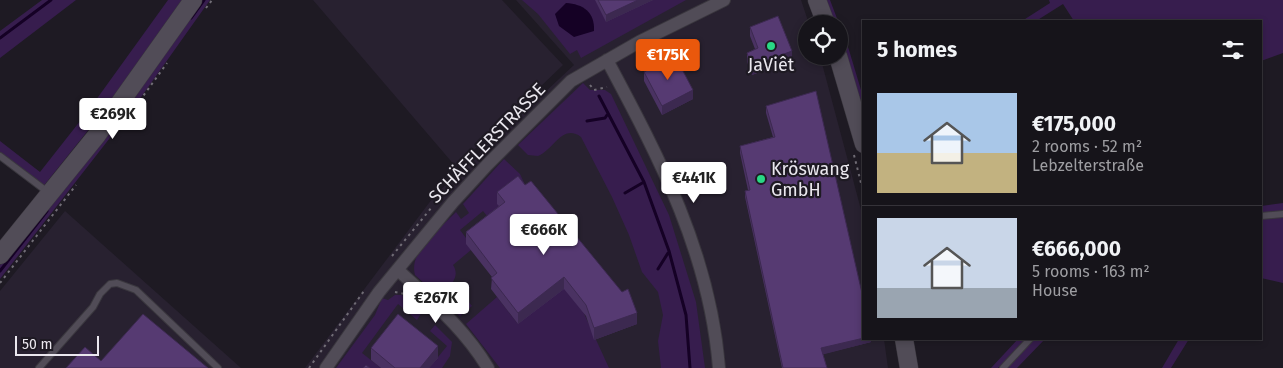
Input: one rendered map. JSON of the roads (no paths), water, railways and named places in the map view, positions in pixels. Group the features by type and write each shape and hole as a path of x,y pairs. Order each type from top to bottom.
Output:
{"main road":[{"path":"0,255 97,135 193,0"},
{"path":"817,0 823,15"},
{"path":"841,65 862,137"},
{"path":"904,340 909,368"}],"street":[{"name":"SCHÄFFLERSTRASSE","path":"326,368 398,270 487,165 553,98 582,74 724,0"},
{"path":"607,60 661,165 688,226 699,258 707,292 717,342 719,368"},
{"path":"398,270 457,325 470,340 488,368"}],"lane":[{"path":"0,156 49,194"},
{"path":"1262,216 1283,214"},
{"path":"39,368 92,307 100,294 110,284 117,283 136,290 218,368"},
{"path":"1003,368 1029,340"}],"waterway":[{"path":"0,38 51,0"},
{"path":"191,18 204,0"},
{"path":"599,96 644,182 669,251 686,315 690,368"},
{"path":"587,121 605,118 607,115"},
{"path":"625,193 644,182"},
{"path":"0,271 47,211"},
{"path":"658,269 668,253"}],"place":[{"name":"JaViêt","path":"771,46"},
{"name":"Kröswang GmbH","path":"761,179"}]}
